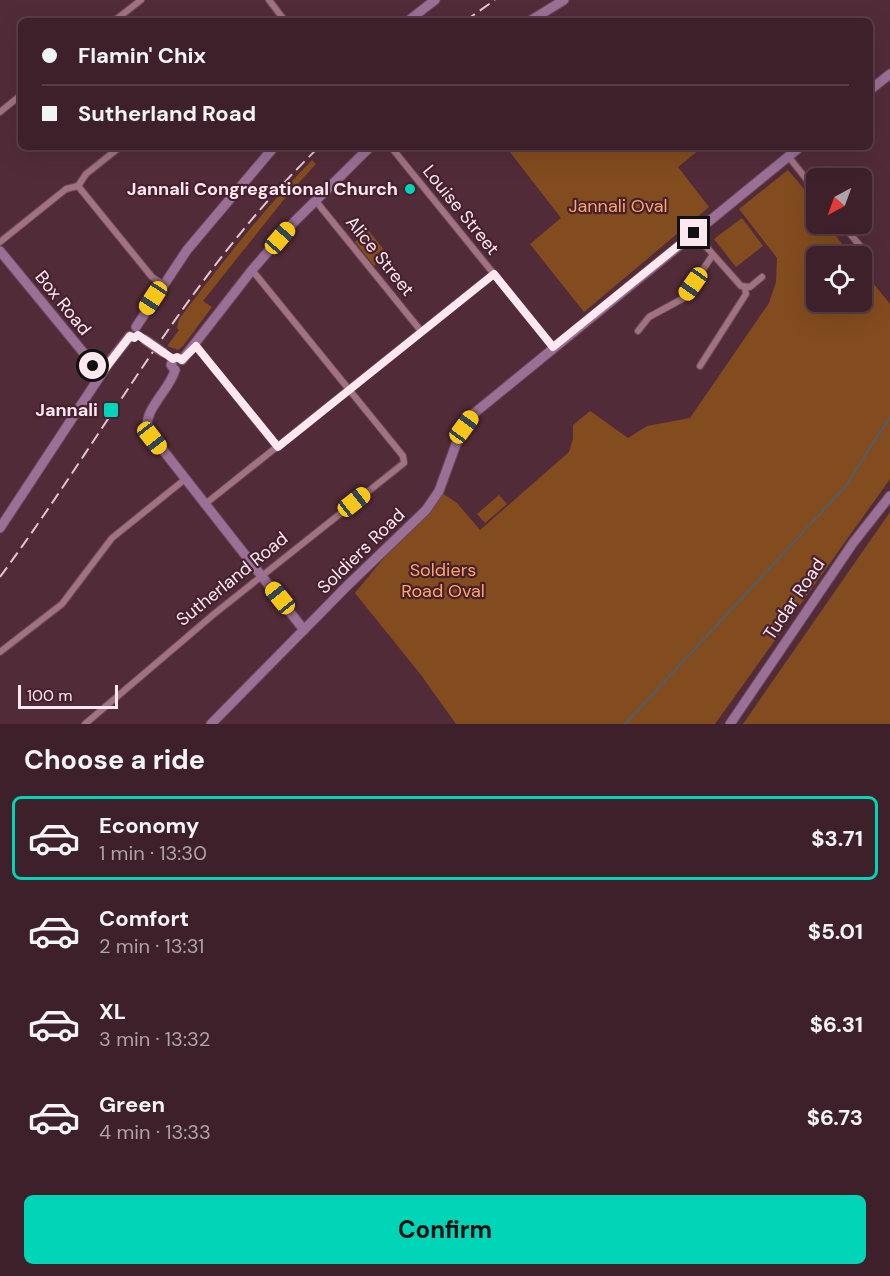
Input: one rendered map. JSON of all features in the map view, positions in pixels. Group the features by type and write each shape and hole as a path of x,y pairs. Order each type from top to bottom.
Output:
{"street":[{"path":"118,18 141,0"},
{"path":"412,18 435,0"},
{"path":"535,18 564,0"},
{"path":"271,1 280,18"},
{"path":"873,88 890,74"},
{"path":"0,112 18,97"},
{"path":"0,242 66,189 78,186 86,174 116,150"},
{"path":"0,528 101,374 137,334 163,284 207,224 271,150"},
{"path":"177,360 196,346 252,270 315,200 367,150"},
{"name":"Louise Street","path":"393,150 553,347"},
{"path":"553,347 796,150"},
{"path":"788,156 806,178"},
{"path":"78,186 152,277 163,284"},
{"name":"Alice Street","path":"315,200 421,332"},
{"path":"694,233 712,256 746,288 746,294 700,366"},
{"path":"850,234 860,246"},
{"name":"Box Road","path":"0,251 101,374"},
{"path":"638,331 649,317 684,298 712,256"},
{"path":"252,270 350,390"},
{"path":"204,505 494,274"},
{"path":"746,288 762,277"},
{"path":"137,334 177,360 182,367 175,370 146,424 152,438 304,630"},
{"path":"196,346 278,447"},
{"name":"Soldiers Road","path":"211,724 426,510 440,491 459,436 472,416 553,347"},
{"name":"Sutherland Road","path":"85,724 262,576 404,463 403,456 350,390"},
{"path":"0,652 62,604 112,538 184,480"},
{"name":"Tudar Road","path":"730,724 853,543 890,496"}],"green space":[{"name":"Jannali Oval","path":"508,150 699,150 678,167 709,207 584,312 530,244 561,218"},
{"path":"312,160 316,164 285,198 203,301 212,307 183,346 178,350 167,346 179,330 177,328 179,319 259,218"},
{"name":"Soldiers Road Oval","path":"788,170 806,191 806,234 834,234 844,246 806,246 806,312 872,312 872,282 890,304 890,479 715,724 456,724 421,675 355,593 439,491 457,503 480,530 569,452 573,439 573,425 590,411 628,438 647,426 690,418 769,303 776,282 777,258 739,209"},
{"path":"742,218 763,246 736,267 714,239"},
{"path":"369,231 388,255 374,266 355,242"},
{"path":"499,495 507,504 485,523 477,514"},
{"path":"890,512 890,724 743,724"}],"waterway":[{"path":"625,724 845,487 890,417"}],"railway":[{"path":"469,18 495,0"},
{"path":"0,577 189,300 273,195 316,150"}],"place":[{"name":"Jannali Congregational Church","path":"410,189"},
{"name":"Jannali","path":"111,410"}],"route":[{"path":"93,366 101,374 125,339 130,336 134,338 138,335 173,359 177,357 182,360 196,346 278,447 494,274 553,347 694,233"}]}
